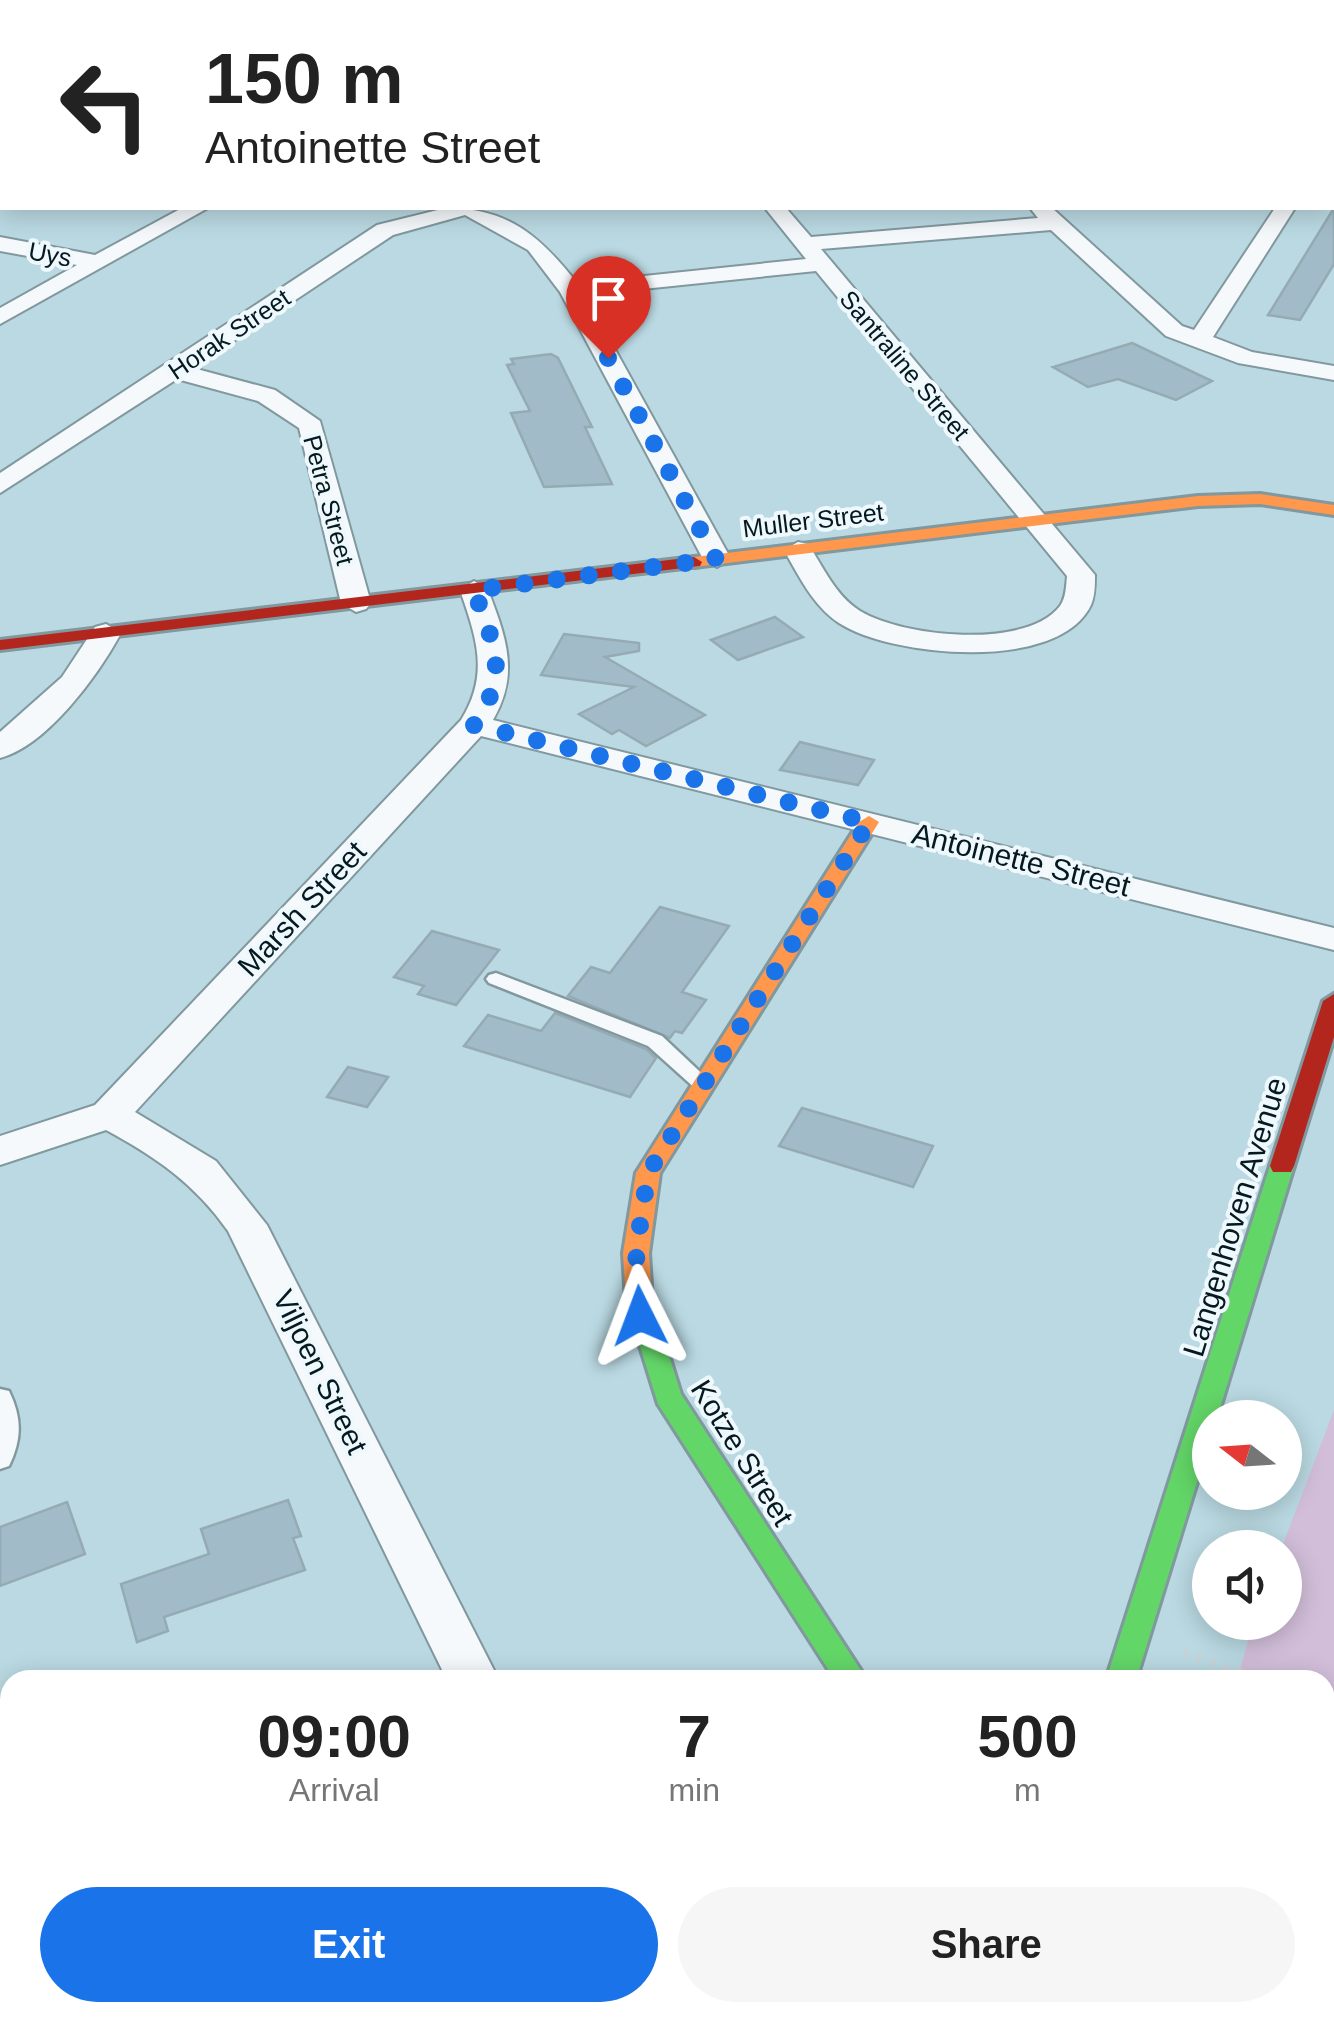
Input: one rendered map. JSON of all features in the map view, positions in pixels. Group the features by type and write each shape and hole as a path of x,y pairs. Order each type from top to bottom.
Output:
{"street":[{"path":"0,317 193,210"},
{"name":"Horak Street","path":"0,484 385,230 460,210"},
{"path":"472,210 536,245 572,290 716,559"},
{"name":"Santraline Street","path":"777,210 1081,575 1077,605 1056,624 1015,638 957,644 901,638 856,622 829,603 798,550"},
{"path":"1198,343 1283,210"},
{"path":"572,290 1047,215 1154,316 1198,343 1247,358 1334,373"},
{"name":"Uys","path":"0,244 100,263"},
{"path":"1154,316 1217,315"},
{"name":"Petra Street","path":"174,371 279,400 299,411 310,426 356,603"},
{"name":"Muller Street","path":"0,645 1229,498 1334,510"},
{"name":"Marsh Street","path":"0,1151 109,1115 474,725 495,695 498,658 474,590"},
{"path":"0,748 64,697 86,672 106,633"},
{"name":"Antoinette Street","path":"474,725 1334,939"},
{"name":"Kotze Street","path":"845,1670 668,1397 640,1316 636,1252 648,1173 869,822"},
{"name":"Langenhoven Avenue","path":"1124,1670 1334,1000"},
{"name":"Viljoen Street","path":"109,1115 178,1152 218,1182 246,1225 468,1670"}],"lane":[{"path":"496,979 655,1041 678,1057 704,1085"},
{"path":"0,1398 9,1426 0,1458"}],"path":[{"path":"1136,1637 1233,1670"}],"shaded area":[{"path":"1334,1410 1334,1670 1240,1670 1248,1640 1302,1640 1302,1530 1288,1530 1296,1510 1302,1510 1302,1494"}],"building":[{"path":"1334,210 1334,264 1300,320 1268,315"},
{"path":"1132,343 1212,381 1176,400 1118,379 1088,387 1053,367"},
{"path":"551,354 558,358 592,427 585,427 612,484 544,487 511,413 530,411 507,365 514,364 511,359"},
{"path":"775,617 803,637 738,660 711,640"},
{"path":"564,634 639,643 639,651 605,657 705,715 646,746 619,730 612,734 579,714 634,687 541,675"},
{"path":"800,742 874,760 858,785 780,770"},
{"path":"660,907 729,926 682,992 706,1000 682,1033 675,1031 670,1038 568,996 591,967 610,973"},
{"path":"432,931 499,950 456,1005 418,994 424,986 394,977"},
{"path":"555,1013 646,1049 656,1058 630,1097 464,1046 488,1015 541,1031"},
{"path":"348,1067 388,1077 367,1107 327,1097"},
{"path":"802,1108 933,1146 913,1187 779,1146"},
{"path":"288,1500 301,1536 293,1538 305,1570 164,1617 168,1631 137,1642 121,1584 209,1554 201,1529"},
{"path":"67,1502 85,1554 0,1586 0,1527"}],"traffic: fast":[{"path":"1124,1670 1282,1166"},
{"path":"639,1301 668,1397 845,1670"}],"traffic: slow":[{"path":"694,562 1198,501 1260,499 1334,510"},
{"path":"639,1301 636,1253 648,1173 869,822"}],"traffic: jam":[{"path":"0,645 694,562"},
{"path":"1282,1166 1334,1001"}],"route":[{"path":"608,358 716,559 474,590 498,658 495,695 474,725 869,822 648,1173 636,1252 640,1316"}]}
